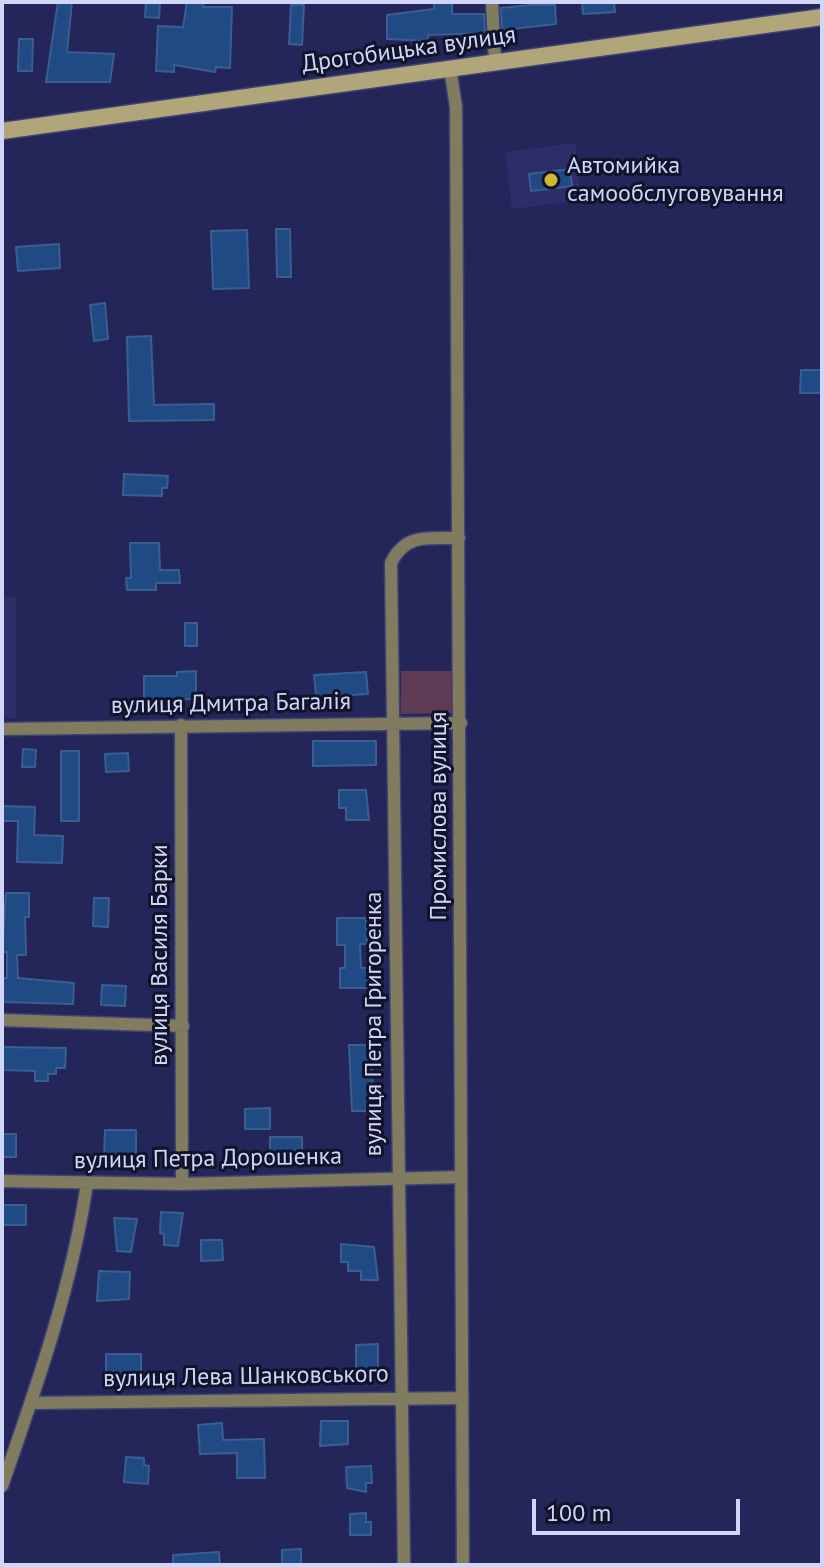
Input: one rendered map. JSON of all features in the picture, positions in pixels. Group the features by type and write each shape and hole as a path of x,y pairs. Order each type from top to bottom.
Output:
{"main road":[{"name":"Дрогобицька вулиця","path":"2,131 822,17"}],"street":[{"path":"492,2 495,62"},
{"name":"Промислова вулиця","path":"450,68 456,107 463,1565"},
{"name":"вулиця Петра Григоренка","path":"404,1565 396,1179 398,951 391,563 399,546 413,540 459,538"},
{"name":"вулиця Дмитра Багалія","path":"2,729 461,723"},
{"name":"вулиця Василя Барки","path":"181,725 182,1184"},
{"path":"2,1020 183,1026"},
{"name":"вулиця Петра Дорошенка","path":"2,1181 182,1184 461,1177"},
{"path":"2,1486 31,1403 81,1224 87,1183"},
{"name":"вулиця Лева Шанковського","path":"31,1403 462,1398"}],"shaded area":[{"path":"575,143 582,200 512,209 505,152"},
{"path":"2,596 16,597 16,718 2,719"},
{"path":"401,671 453,671 453,713 401,714"}],"building":[{"path":"58,2 72,2 67,52 114,54 110,82 46,82"},
{"path":"146,2 160,2 159,18 145,17"},
{"path":"187,2 204,2 203,7 232,7 230,68 216,67 215,72 174,65 174,72 156,71 158,26 183,27"},
{"path":"434,2 452,2 452,14 484,14 485,33 428,35 428,41 387,39 387,15 434,9"},
{"path":"582,2 614,2 615,12 583,14"},
{"path":"291,5 304,5 302,45 289,44"},
{"path":"555,5 556,24 502,30 501,8"},
{"path":"19,39 33,39 32,71 18,71"},
{"name":"Автомийка самообслуговування","path":"570,169 572,186 531,191 529,174"},
{"path":"276,229 290,229 291,277 277,277"},
{"path":"247,230 249,288 213,289 211,231"},
{"path":"59,244 60,268 18,271 16,247"},
{"path":"105,303 108,339 94,341 90,305"},
{"path":"151,336 154,405 214,404 214,420 129,421 127,337"},
{"path":"801,370 822,370 822,393 800,393"},
{"path":"124,474 168,476 167,488 162,488 162,496 123,495"},
{"path":"130,543 159,543 160,570 179,570 180,583 156,583 156,590 127,590 126,578 131,578"},
{"path":"185,623 197,623 197,646 185,646"},
{"path":"196,671 196,699 144,700 144,676 177,676 177,672"},
{"path":"366,672 368,694 316,697 314,675"},
{"path":"313,741 376,741 376,765 313,766"},
{"path":"23,749 36,750 35,767 22,767"},
{"path":"61,751 79,751 79,821 61,821"},
{"path":"128,753 129,771 106,772 105,754"},
{"path":"339,790 366,790 369,820 346,820 346,808 339,808"},
{"path":"2,806 35,807 34,835 63,836 62,863 17,862 18,821 2,821"},
{"path":"6,893 29,893 29,917 25,917 26,955 17,955 18,978 74,983 73,1004 2,1002 2,978 7,978 7,952 2,952"},
{"path":"94,898 109,898 108,927 93,926"},
{"path":"337,918 366,918 367,944 360,944 361,968 368,968 368,988 340,988 340,968 345,968 345,945 337,945"},
{"path":"102,985 126,986 125,1006 101,1005"},
{"path":"349,1045 371,1045 374,1111 352,1111"},
{"path":"2,1047 66,1048 65,1068 56,1068 56,1074 48,1074 48,1081 35,1081 35,1071 2,1070"},
{"path":"270,1108 270,1129 245,1129 245,1109"},
{"path":"105,1130 136,1130 136,1158 104,1157"},
{"path":"2,1134 16,1134 16,1157 2,1157"},
{"path":"270,1137 302,1137 302,1159 270,1159"},
{"path":"2,1205 26,1205 26,1225 2,1225"},
{"path":"161,1212 183,1213 178,1246 164,1245 164,1234 160,1233"},
{"path":"114,1218 137,1219 131,1252 117,1251"},
{"path":"201,1240 222,1240 223,1260 201,1261"},
{"path":"341,1244 374,1247 378,1280 361,1280 361,1271 348,1271 348,1262 341,1262"},
{"path":"99,1271 130,1272 129,1299 97,1301"},
{"path":"378,1344 378,1369 356,1369 356,1345"},
{"path":"106,1354 141,1354 141,1376 106,1376"},
{"path":"321,1421 348,1421 348,1444 320,1446"},
{"path":"222,1423 223,1440 264,1439 265,1478 237,1478 237,1453 200,1454 198,1425"},
{"path":"126,1457 144,1458 144,1465 149,1466 148,1484 124,1482"},
{"path":"371,1466 372,1483 366,1483 366,1492 347,1488 346,1467"},
{"path":"366,1513 366,1522 371,1522 371,1535 350,1535 350,1514"},
{"path":"301,1549 301,1565 282,1565 282,1550"},
{"path":"219,1552 220,1565 173,1565 173,1555"}],"place":[{"name":"Автомийка самообслуговування","path":"551,180"}]}
